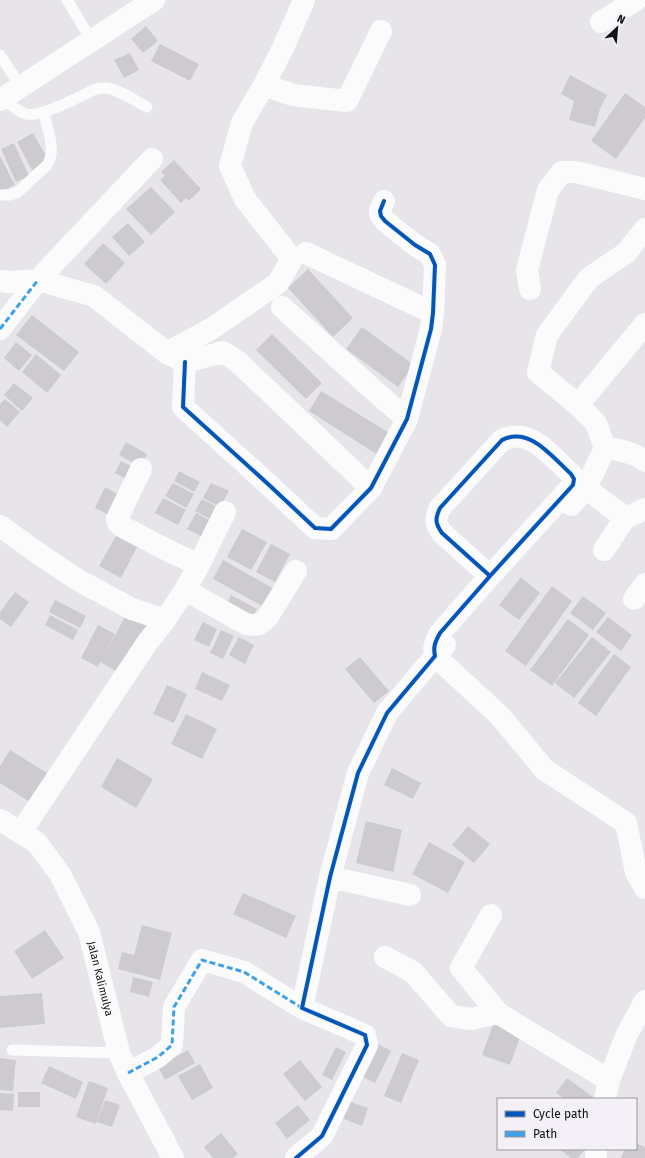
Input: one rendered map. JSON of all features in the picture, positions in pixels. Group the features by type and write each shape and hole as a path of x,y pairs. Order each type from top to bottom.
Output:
{"street":[{"path":"1,99 154,0"},
{"path":"176,358 211,329 278,283 292,259 245,199 230,166 242,122 264,85 304,0"},
{"path":"601,22 636,0"},
{"path":"264,85 293,95 347,101 381,31"},
{"path":"0,329 38,280 152,159"},
{"path":"530,289 527,270 548,190 562,172 576,172 645,189"},
{"path":"0,281 38,280 94,296 176,358 184,407 315,528 331,529 370,488 407,419 431,329 435,265 430,254 414,245 385,221 380,211 384,201"},
{"path":"302,1008 330,877 358,772 387,713 435,656 586,488 605,448 596,423 578,405 538,372 547,335 589,278 626,253 645,229"},
{"path":"306,253 433,312"},
{"path":"282,307 407,419"},
{"path":"578,405 645,324"},
{"path":"176,358 223,352 238,362 370,488"},
{"path":"490,576 442,533 437,526 436,517 440,508 502,440 509,436 529,438 540,444 571,474 574,479 573,485 490,576 440,634 436,640 434,648 435,656 500,716 545,770 626,823 636,872 645,888"},
{"path":"605,448 622,450 643,456"},
{"path":"141,469 117,519 118,523 121,526 198,565"},
{"path":"586,488 625,518"},
{"path":"604,550 625,518 645,509"},
{"path":"29,838 147,643 165,620 185,590 225,512"},
{"path":"0,526 78,580 132,608 165,620"},
{"path":"185,590 246,624 255,626 267,618 296,571"},
{"name":"Jalan Kalimulya","path":"0,820 29,838 60,874 89,932 120,1053 128,1073 173,1158"},
{"path":"330,877 410,895"},
{"path":"491,915 461,968 498,1013 524,1029 607,1089 627,1034 645,1001"},
{"path":"386,957 413,972 451,1016 471,1019 498,1013"},
{"path":"128,1073 158,1057 172,1045 174,1007 202,960 244,972 302,1008 365,1035 367,1045 322,1136 296,1158"}],"lane":[{"path":"67,0 92,41"},
{"path":"0,55 21,87"},
{"path":"1,99 26,114 35,115 44,113 93,90 107,88 119,92 147,107"},
{"path":"0,195 10,195 18,192 47,165 50,159 52,146 44,113"},
{"path":"12,1050 120,1053"}],"building":[{"path":"146,26 158,41 143,53 131,39"},
{"path":"160,44 199,64 190,81 151,61"},
{"path":"130,53 139,70 124,78 114,60"},
{"path":"570,75 607,95 600,109 595,127 569,120 574,101 561,94"},
{"path":"625,93 645,107 645,118 616,159 591,141"},
{"path":"33,133 49,161 32,170 17,142"},
{"path":"14,143 29,176 16,182 1,149"},
{"path":"0,156 15,185 0,192"},
{"path":"174,160 201,189 189,201 186,198 181,203 160,180 165,176 161,172"},
{"path":"151,187 175,212 151,235 126,209"},
{"path":"128,223 145,242 129,256 112,237"},
{"path":"103,243 125,263 106,284 84,264"},
{"path":"308,269 353,318 333,337 288,288"},
{"path":"32,315 79,352 64,371 16,335"},
{"path":"362,327 414,365 398,387 346,349"},
{"path":"272,334 322,383 306,399 256,350"},
{"path":"16,342 32,355 19,371 4,358"},
{"path":"36,354 61,375 47,393 22,372"},
{"path":"14,383 33,398 22,411 4,395"},
{"path":"321,391 391,434 378,455 309,411"},
{"path":"5,399 20,412 7,427 0,420 0,404"},
{"path":"126,442 147,454 141,467 119,455"},
{"path":"121,461 139,470 132,482 115,473"},
{"path":"179,471 200,482 194,492 174,481"},
{"path":"173,483 194,494 186,508 165,496"},
{"path":"211,483 229,491 220,507 203,498"},
{"path":"105,487 123,497 113,517 95,508"},
{"path":"163,498 186,510 178,525 155,513"},
{"path":"202,499 219,508 212,520 195,511"},
{"path":"196,513 211,521 203,537 187,529"},
{"path":"242,529 267,542 251,570 227,557"},
{"path":"116,536 137,547 121,578 99,566"},
{"path":"271,544 290,554 275,582 256,572"},
{"path":"223,560 276,590 266,608 213,579"},
{"path":"521,577 540,593 519,620 499,605"},
{"path":"552,586 572,601 526,666 505,651"},
{"path":"15,592 29,602 11,627 0,619 0,612"},
{"path":"231,595 257,609 250,621 225,608"},
{"path":"583,596 606,613 593,630 570,613"},
{"path":"55,600 86,616 80,628 49,612"},
{"path":"127,613 149,625 122,674 100,662 98,667 81,658 98,625 115,634 105,654"},
{"path":"50,615 78,630 73,640 45,625"},
{"path":"608,617 632,635 621,651 596,632"},
{"path":"568,619 589,635 552,686 530,670"},
{"path":"203,622 217,629 209,647 194,640"},
{"path":"221,630 234,636 223,659 210,653"},
{"path":"239,637 254,645 245,664 229,655"},
{"path":"592,637 611,652 574,698 555,683"},
{"path":"614,654 631,667 596,716 578,703"},
{"path":"360,657 389,691 374,703 345,669"},
{"path":"202,672 230,685 222,701 195,689"},
{"path":"167,685 187,694 174,723 153,714"},
{"path":"186,714 217,729 202,759 171,744"},
{"path":"10,750 47,773 30,802 0,783 0,766"},
{"path":"117,758 153,779 136,808 101,787"},
{"path":"392,768 421,783 413,799 384,785"},
{"path":"366,821 402,830 393,872 356,863"},
{"path":"468,826 490,844 474,863 452,845"},
{"path":"429,842 465,862 448,893 412,874"},
{"path":"243,893 296,916 286,938 233,914"},
{"path":"142,925 172,933 160,980 118,969 122,952 134,955"},
{"path":"45,930 64,958 32,979 14,951"},
{"path":"133,977 153,982 149,997 130,992"},
{"path":"42,993 45,1024 0,1028 0,996"},
{"path":"494,1022 522,1032 510,1065 482,1055"},
{"path":"376,1043 391,1051 375,1083 360,1075"},
{"path":"336,1047 346,1052 332,1080 322,1075"},
{"path":"188,1050 195,1063 165,1080 158,1067"},
{"path":"402,1053 419,1060 401,1103 384,1096"},
{"path":"0,1058 16,1060 13,1091 0,1090"},
{"path":"300,1060 322,1087 305,1101 283,1074"},
{"path":"200,1064 213,1088 192,1100 178,1076"},
{"path":"49,1066 83,1082 76,1099 41,1083"},
{"path":"567,1078 593,1097 564,1098 556,1093"},
{"path":"89,1081 108,1088 96,1124 76,1117"},
{"path":"18,1092 40,1092 40,1107 18,1107"},
{"path":"0,1093 14,1094 13,1111 0,1110"},
{"path":"105,1100 120,1105 112,1127 97,1122"},
{"path":"348,1101 368,1108 362,1126 342,1118"},
{"path":"298,1105 310,1120 287,1139 275,1123"},
{"path":"221,1133 238,1154 233,1158 213,1158 204,1147"},
{"path":"637,1143 645,1147 645,1158 621,1158 625,1150 637,1150"},
{"path":"560,1150 584,1150 578,1158 571,1158"}],"marked path":[{"path":"0,329 38,280"},
{"path":"128,1073 158,1057 172,1045 174,1007 202,960 244,972 302,1008"}],"cycle path":[{"path":"185,362 183,407 315,528 331,529 371,488 407,419 431,329 435,265 430,254 415,245 385,221 381,216 380,211 384,201"},
{"path":"296,1158 322,1136 367,1045 365,1035 302,1008 330,877 358,773 387,713 435,656 435,644 440,633 573,485 574,479 571,474 548,452 540,445 522,437 512,437 502,440 440,508 437,515 436,521 442,533 490,576"}]}
